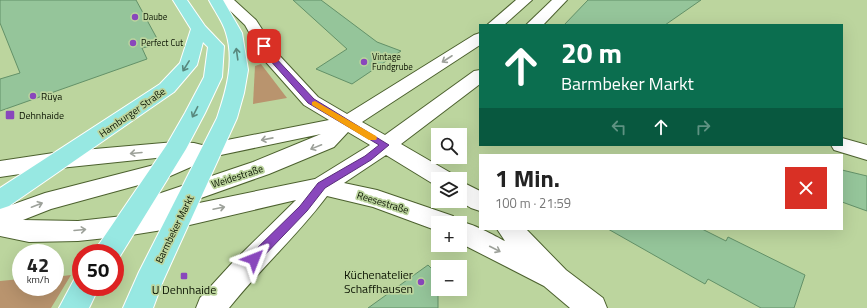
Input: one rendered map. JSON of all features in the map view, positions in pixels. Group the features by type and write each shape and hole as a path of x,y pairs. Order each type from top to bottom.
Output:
{"main road":[{"path":"113,244 175,149 213,76 216,46 198,29 180,0"},
{"path":"0,219 45,202 160,171 211,150 227,118 235,93 239,70 234,33 216,0"},
{"path":"226,0 251,23 271,57 311,101 431,172"},
{"path":"496,24 526,0"},
{"path":"535,24 560,0"},
{"name":"Hamburger Straße","path":"60,160 168,88 188,65 198,29"},
{"name":"Weidestraße","path":"125,226 164,201 261,168 326,142 346,123 479,39"},
{"path":"0,226 30,232 125,226 181,217 321,186 368,158 479,77"},
{"name":"Weidestraße","path":"211,150 346,123"},
{"path":"843,145 867,153"},
{"path":"0,169 60,160 175,149 211,150"},
{"name":"Barmbeker Markt","path":"138,308 148,281 194,190 211,150"},
{"path":"0,200 60,160"},
{"path":"211,308 243,270 303,209 321,186"},
{"name":"Reesestraße","path":"321,186 377,199 431,218"},
{"path":"467,194 479,201"},
{"path":"511,230 556,279 592,308"},
{"path":"467,234 556,279"},
{"path":"74,308 80,296"}],"shaded area":[{"path":"261,64 287,98 253,104 255,66"},
{"path":"71,275 64,287 64,276"},
{"path":"12,280 12,296 58,296 51,308 0,308 0,281"}],"building":[{"path":"0,0 136,0 160,44 142,48 147,59 0,111 0,79 20,73 0,23"},
{"path":"293,0 321,0 377,42 401,51 352,84 316,69 347,49"},
{"path":"588,0 701,0 666,24 565,24"},
{"path":"843,170 867,176 867,211 843,202"},
{"path":"610,230 704,230 726,241 728,237 805,275 794,308 761,308 708,279 705,284"},
{"name":"Küchenatelier Schaffhausen","path":"428,265 431,268 431,296 438,296 438,308 368,308"}],"slow traffic":[{"path":"315,103 372,138"}],"place":[{"name":"Daube","path":"135,17"},
{"name":"Perfect Cut","path":"133,43"},
{"name":"Vintage Fundgrube","path":"364,62"},
{"name":"Rüya","path":"33,96"},
{"name":"Dehnhaide","path":"10,115"},
{"name":"U Dehnhaide","path":"184,276"},
{"name":"Küchenatelier Schaffhausen","path":"421,282"}],"route":[{"path":"254,259 303,209 321,186 368,158 385,145 311,101 271,57 264,46"}]}
